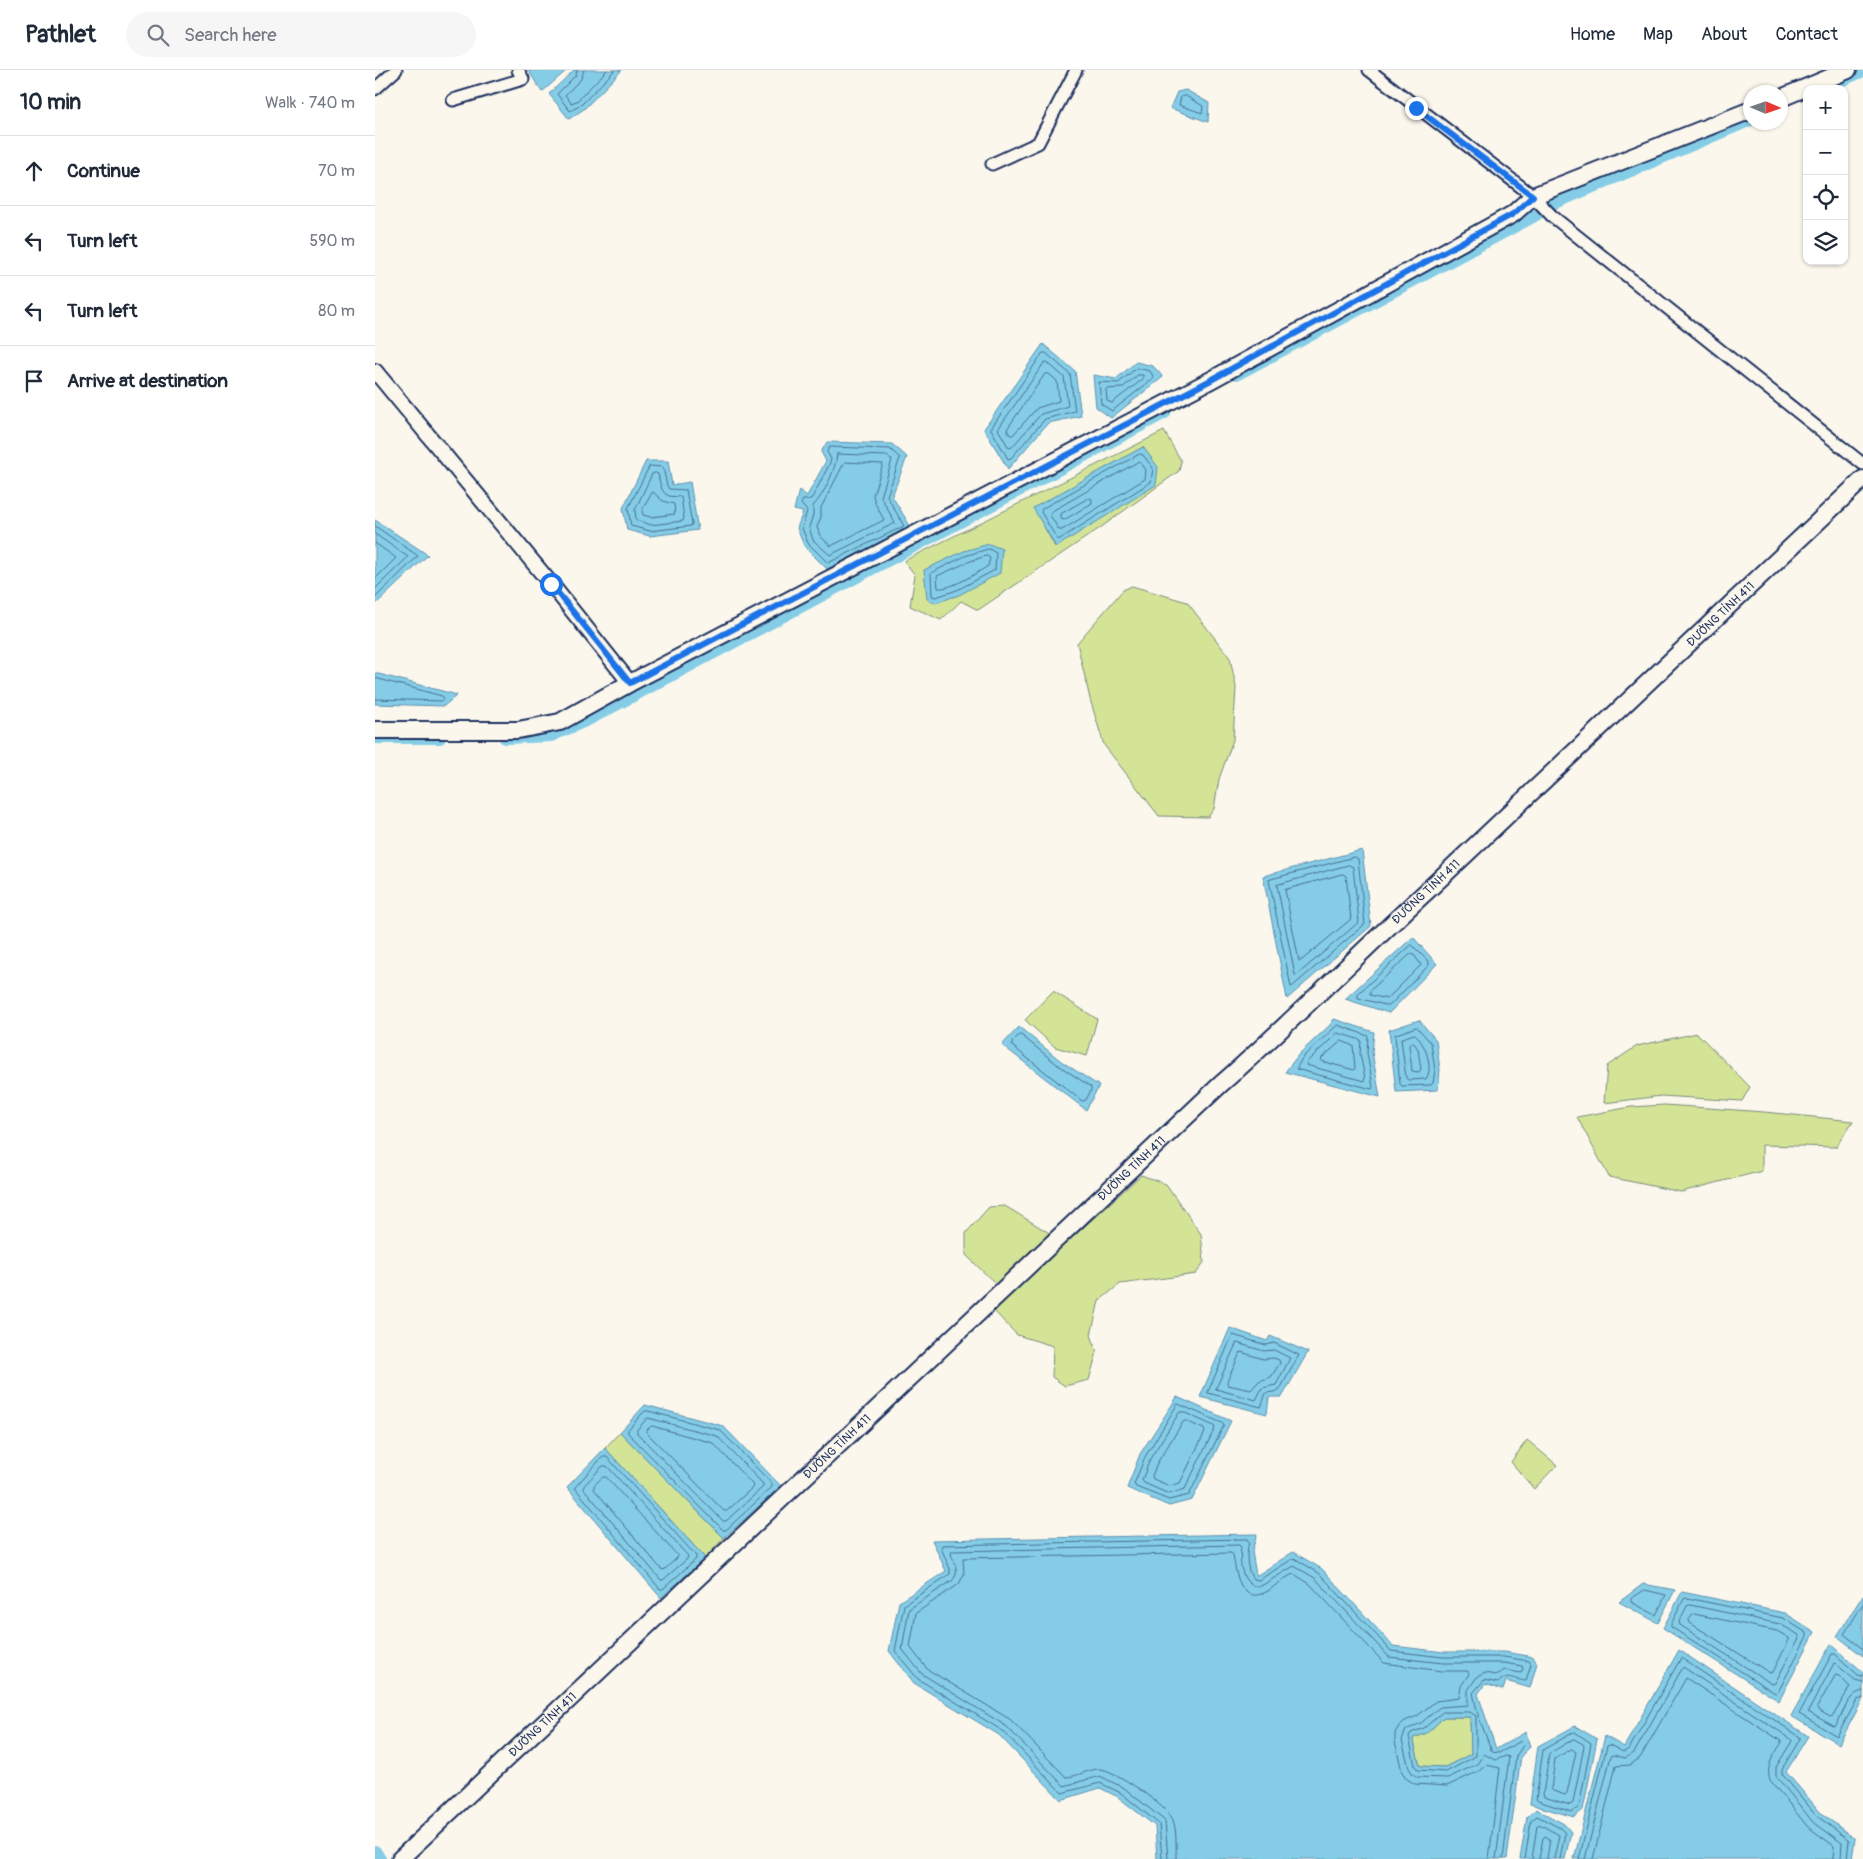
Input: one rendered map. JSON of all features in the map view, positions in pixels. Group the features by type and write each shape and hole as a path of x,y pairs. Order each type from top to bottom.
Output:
{"main road":[{"path":"1788,95 1848,70"},
{"path":"375,730 518,730 560,722 630,683 1211,380 1513,214 1533,196 1743,113"},
{"name":"ĐƯỜNG TỈNH 411","path":"400,1859 1221,1084 1265,1045 1418,898 1630,701 1863,479"}],"street":[{"path":"375,89 396,70"},
{"path":"453,100 523,79 518,70"},
{"path":"992,164 1038,143 1076,70"},
{"path":"1369,70 1533,196 1552,216 1863,464"},
{"path":"375,371 630,683"}],"green space":[{"path":"1164,431 1181,461 1179,471 1100,528 978,610 961,601 941,620 910,606 915,575 904,561","holes":["1143,447 1056,547 1034,508"]},
{"path":"1132,586 1187,602 1230,658 1236,687 1233,740 1219,779 1214,809 1208,817 1159,816 1104,745 1090,699 1077,643 1123,590"},
{"path":"1053,991 1097,1019 1087,1056 1055,1047 1025,1020"},
{"path":"1697,1033 1750,1087 1742,1101 1661,1096 1604,1103 1607,1066 1637,1046"},
{"path":"1665,1105 1853,1121 1836,1147 1762,1145 1762,1171 1681,1192 1609,1177 1577,1117 1631,1107"},
{"path":"1141,1175 1166,1184 1201,1234 1204,1262 1196,1274 1120,1284 1099,1301 1091,1335 1097,1352 1089,1380 1065,1386 1052,1377 1053,1346 1017,1335 993,1310"},
{"path":"1005,1206 1051,1234 997,1285 966,1255 966,1233 989,1207"},
{"path":"620,1432 724,1538 705,1558 605,1448"},
{"path":"1527,1440 1557,1465 1534,1489 1511,1462"},
{"path":"1444,1717 1470,1717 1471,1754 1445,1767 1420,1766 1413,1738 1427,1733"}],"water":[{"path":"528,70 567,70 542,92"},
{"path":"574,70 622,70 584,109 569,119 549,94"},
{"path":"1186,90 1209,103 1208,122 1170,108 1177,92"},
{"path":"1043,344 1075,371 1081,416 1048,423 1008,469 984,429"},
{"path":"1136,362 1153,366 1163,377 1111,418 1096,407 1093,375 1116,379"},
{"path":"827,442 892,444 907,457 892,496 912,529 827,569 804,546 797,528 803,512 794,510 799,490 807,496 826,461 821,452"},
{"path":"1143,447 1158,467 1156,485 1056,547 1033,508"},
{"path":"646,461 668,461 672,485 690,482 698,530 650,536 627,530 623,508"},
{"path":"375,520 428,555 375,605"},
{"path":"989,544 1002,549 1000,573 959,595 935,603 927,599 924,570 964,551"},
{"path":"375,673 457,695 444,706 375,704"},
{"path":"1362,850 1371,926 1287,999 1263,876"},
{"path":"1413,937 1437,964 1389,1013 1345,999"},
{"path":"1334,1019 1374,1032 1372,1052 1380,1097 1285,1072 1299,1054"},
{"path":"1419,1020 1436,1040 1440,1070 1438,1090 1396,1092 1389,1030"},
{"path":"1019,1027 1061,1061 1099,1086 1086,1110 1002,1045"},
{"path":"1230,1328 1267,1341 1270,1336 1308,1352 1282,1397 1269,1397 1267,1414 1200,1397"},
{"path":"1177,1397 1231,1421 1192,1500 1169,1506 1127,1488 1140,1454"},
{"path":"645,1405 723,1426 781,1486 724,1538 620,1432"},
{"path":"605,1448 705,1558 661,1598 567,1487"},
{"path":"1257,1534 1252,1551 1256,1576 1293,1552 1322,1569 1393,1646 1444,1652 1505,1652 1533,1657 1537,1663 1530,1688 1506,1681 1503,1690 1485,1684 1478,1694 1496,1749 1526,1732 1530,1747 1521,1756 1507,1859 1157,1859 1155,1826 1118,1797 1100,1788 1061,1800 999,1735 914,1683 889,1651 899,1602 946,1571 932,1540","holes":["1444,1717 1470,1717 1471,1754 1445,1767 1420,1766 1413,1738 1427,1733"]},
{"path":"1643,1584 1675,1590 1658,1623 1619,1602"},
{"path":"1682,1592 1785,1613 1815,1632 1779,1701 1663,1628"},
{"path":"1863,1595 1863,1656 1837,1636"},
{"path":"1831,1644 1863,1672 1863,1699 1839,1744 1791,1716"},
{"path":"1679,1650 1808,1736 1786,1772 1821,1813 1855,1839 1852,1859 1574,1859 1605,1736 1624,1747"},
{"path":"1575,1726 1597,1739 1583,1810 1574,1817 1530,1804 1538,1746"},
{"path":"1536,1809 1564,1824 1571,1832 1565,1859 1520,1859 1527,1817"}],"waterway":[{"path":"1839,82 1863,71"},
{"path":"1238,374 1533,217 1553,204 1743,123"},
{"path":"505,738 551,736 590,719 1165,413"},
{"path":"375,738 440,738"},
{"path":"375,1851 380,1859"}],"route":[{"path":"551,584 630,683 1211,380 1513,214 1533,196 1416,108"}]}
